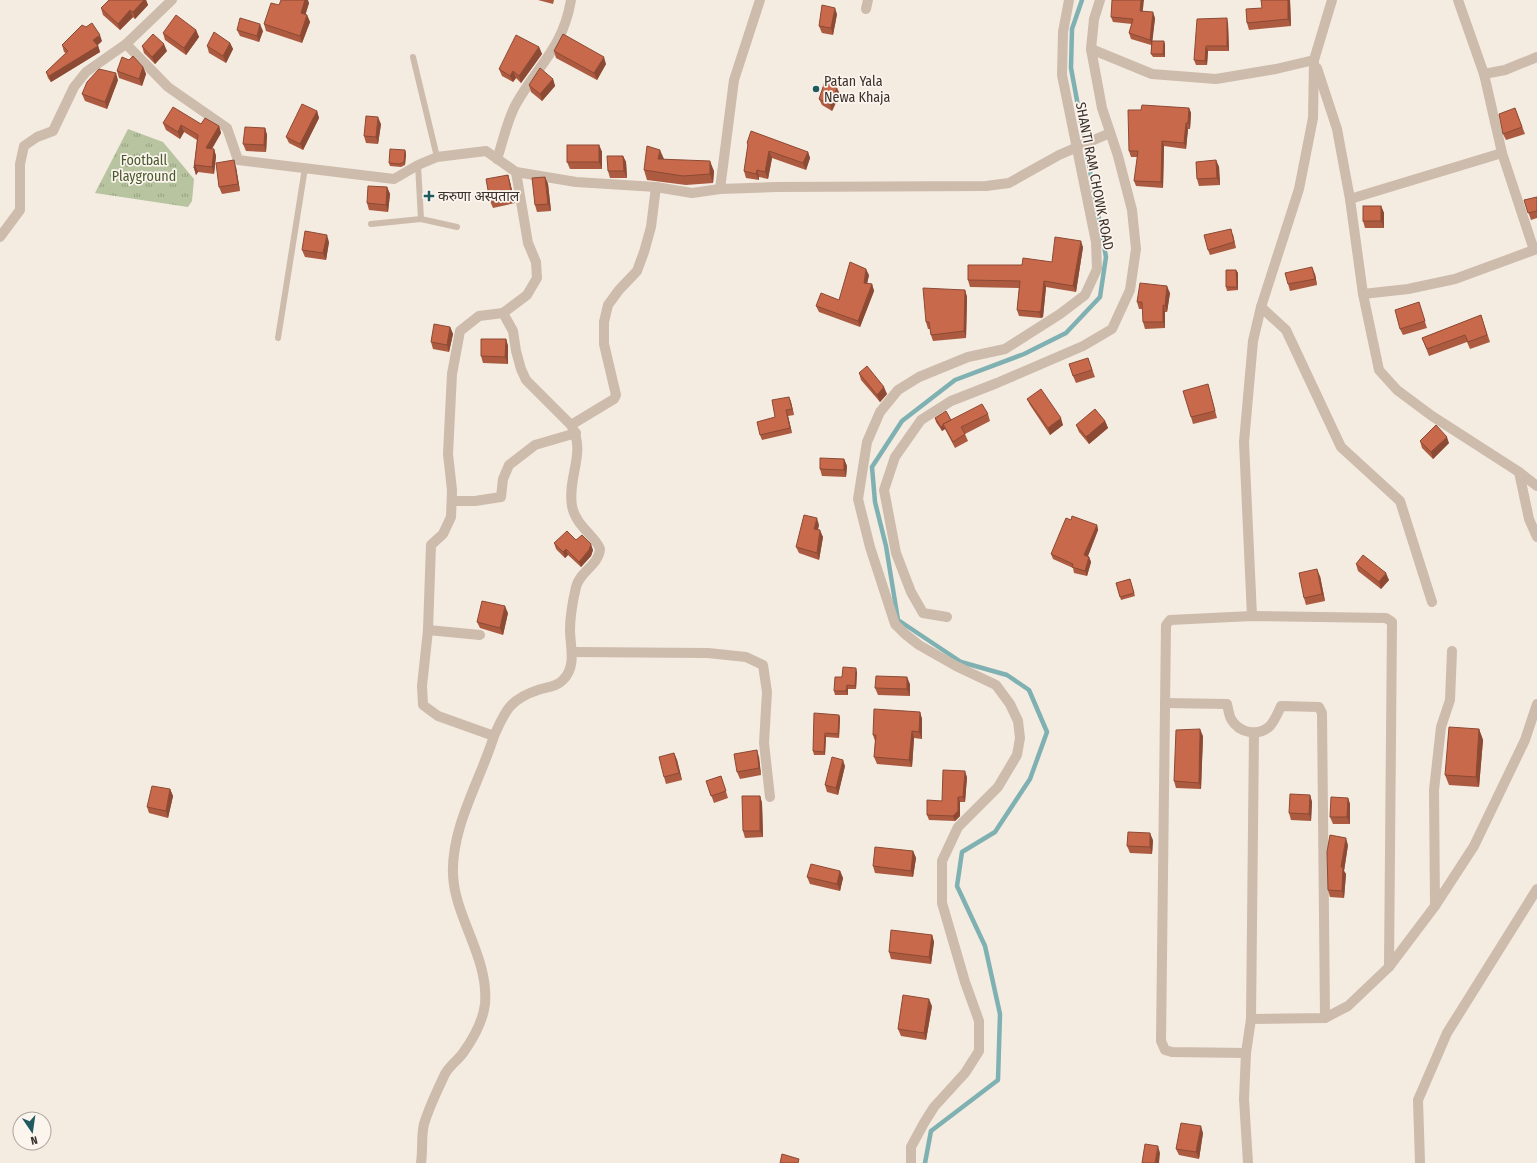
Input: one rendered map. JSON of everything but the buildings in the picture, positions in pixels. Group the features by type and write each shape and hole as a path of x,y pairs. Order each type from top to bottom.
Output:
{"street":[{"path":"0,237 20,210 20,164 24,146 36,137 53,131 74,86 86,72 126,44 172,0"},
{"path":"497,159 515,105 560,38 568,15 571,0"},
{"path":"720,189 734,80 760,0"},
{"name":"SHANTI RAM CHOWK ROAD","path":"911,1163 911,1147 924,1123 934,1107 965,1073 979,1051 979,1021 965,982 942,903 942,861 958,827 998,787 1017,755 1020,738 1018,721 1010,704 996,685 956,666 919,644 905,634 895,624 870,547 858,499 861,472 867,442 880,412 898,390 919,377 968,357 1005,349 1060,314 1085,295 1097,270 1096,242 1078,146 1062,75 1063,32 1068,0"},
{"path":"947,617 922,613 911,592 896,553 884,490 895,457 921,420 951,401 1083,346 1112,329 1130,290 1136,249 1132,210 1102,108 1091,49 1094,19 1100,0"},
{"path":"1252,616 1244,442 1253,341 1261,307 1298,189 1313,118 1314,60 1332,0"},
{"path":"1363,294 1408,289 1455,279 1536,249 1502,153 1484,74 1458,0"},
{"path":"126,44 168,87 227,128 238,160 394,179 418,165 437,157 486,151 516,172 576,182 656,187 692,193 720,189 887,185 986,186 1009,183 1078,146 1099,136 1110,133"},
{"path":"1091,49 1152,74 1216,79 1276,69 1314,60"},
{"path":"1484,74 1505,70 1537,57"},
{"path":"1314,60 1337,129 1350,199 1363,294 1379,370 1397,390 1432,416 1519,472 1537,486"},
{"path":"1350,199 1502,153"},
{"path":"494,736 438,716 423,705 422,686 428,630 431,545 444,534 451,517 452,490 448,454 451,381 460,331 479,316 503,313 527,295 537,278 536,262 528,243 516,172"},
{"path":"452,501 475,501 501,497 503,479 509,465 534,445 573,429 614,399 616,395 604,344 604,322 608,306 619,290 637,271 651,228 656,187"},
{"path":"1261,307 1286,330 1341,447 1400,501 1432,602"},
{"path":"421,1163 424,1125 446,1072 463,1053 477,1030 485,1004 481,972 474,942 456,895 453,875 454,850 460,828 494,736 512,703 539,690 553,687 564,679 572,661 570,629 576,588 579,578 597,559 600,549 580,524 572,503 574,476 579,451 573,429 526,380 519,363 512,330 503,313"},
{"path":"1519,472 1529,519 1537,537"},
{"path":"1246,1053 1172,1052 1164,1050 1161,1041 1166,703 1165,633 1166,625 1170,620 1252,616 1386,618 1392,622 1389,967"},
{"path":"428,630 480,635"},
{"path":"1436,906 1434,790 1440,727 1450,700 1452,651"},
{"path":"572,652 708,653 746,657 763,665 767,692 764,743 770,797"},
{"path":"1166,703 1227,704 1231,719 1239,728 1254,733 1264,730 1270,726 1281,706 1319,707 1322,713 1325,1018"},
{"path":"1251,1019 1325,1018 1348,1006 1389,967 1436,906 1474,846 1524,740 1537,704"},
{"path":"1248,1163 1244,1099 1246,1053 1251,1019 1254,733"},
{"path":"1420,1163 1418,1100 1441,1046 1447,1033 1537,889"}],"lane":[{"path":"413,57 437,157"},
{"path":"418,165 422,219"},
{"path":"278,338 305,168"},
{"path":"371,224 422,219 456,227"}],"green space":[{"name":"Football Playground","path":"128,129 163,142 194,179 192,201 188,207 95,193"}],"waterway":[{"path":"925,1163 931,1131 998,1080 1000,1014 985,946 957,886 962,852 995,832 1030,779 1047,732 1029,690 1007,675 961,662 898,620 886,546 875,502 872,467 902,421 955,380 1024,354 1066,333 1100,297 1106,257 1071,68 1072,29 1082,0"}],"place":[{"name":"Patan Yala Newa Khaja","path":"816,89"},
{"name":"करुणा अस्पताल","path":"429,196"}]}
